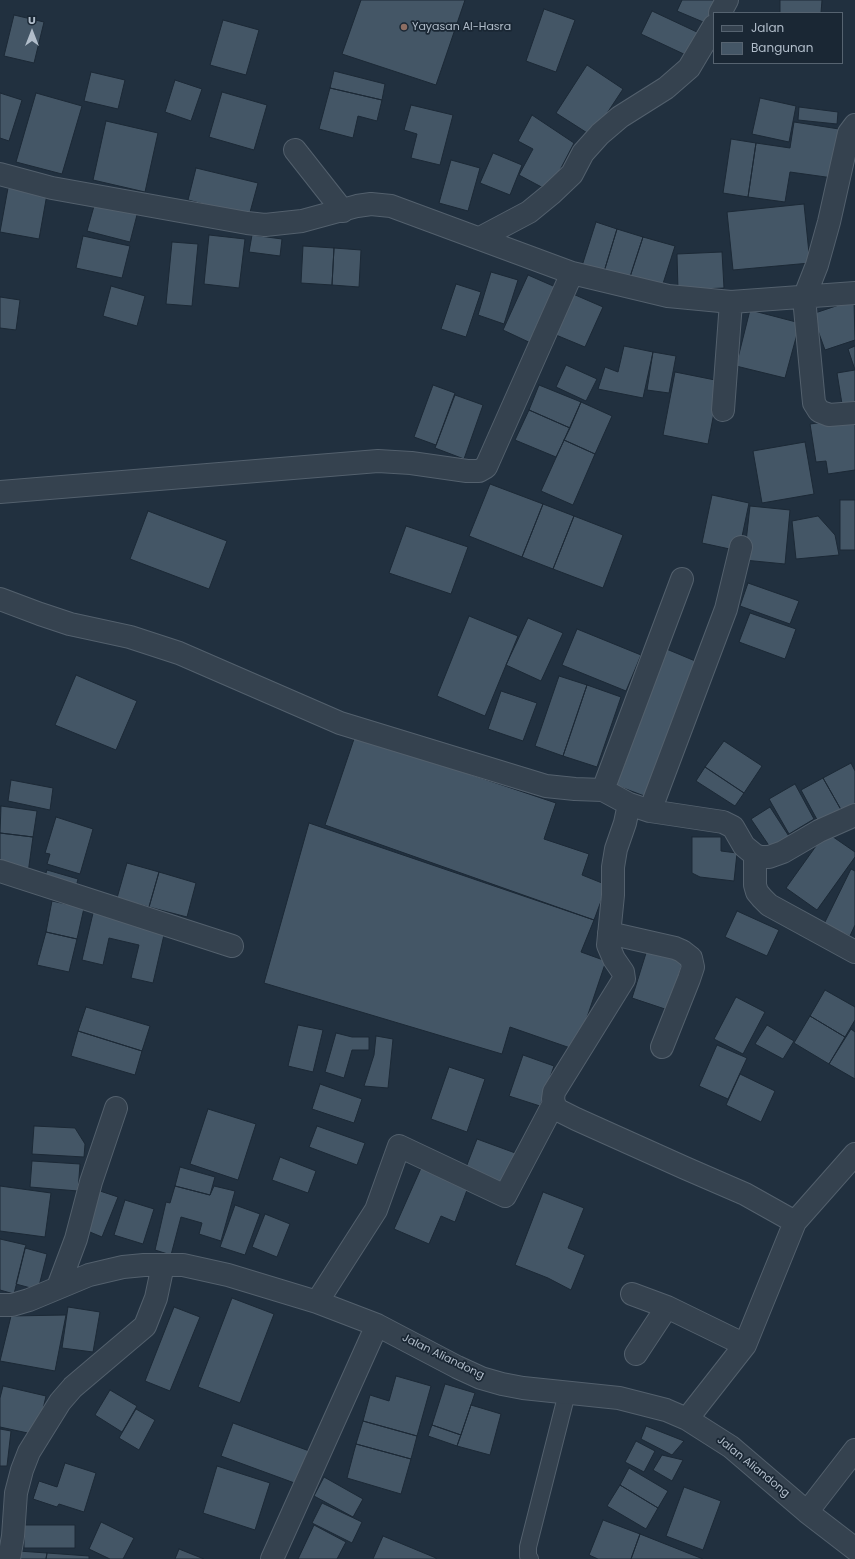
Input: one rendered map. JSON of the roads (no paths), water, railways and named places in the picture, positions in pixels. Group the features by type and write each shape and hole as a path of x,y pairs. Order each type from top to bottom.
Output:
{"street":[{"path":"721,12 727,0"},
{"path":"480,238 529,212 551,194 572,174 583,153 600,134 620,117 666,88 689,68 713,28"},
{"path":"855,125 849,133 829,222 817,265 804,298 814,403 820,411 830,415 855,413"},
{"path":"295,150 343,211"},
{"path":"0,174 52,188 265,225 286,223 343,211 356,206 371,204 391,206 572,273 668,296 731,302 804,298 855,293"},
{"path":"0,492 378,461 479,471 486,466 572,273"},
{"path":"723,410 731,302"},
{"path":"650,811 726,609 740,547"},
{"path":"603,790 682,580"},
{"path":"0,598 70,624 130,637 179,652 340,723 546,786 603,790 629,804 650,811 728,824 736,831 744,846 755,855 765,857 775,855 819,831 855,815"},
{"path":"629,804 625,823 614,858 608,945 624,979 554,1092 554,1104 560,1111 576,1119 746,1194 794,1222"},
{"path":"755,855 755,885 757,892 769,905 855,952"},
{"path":"0,871 232,946"},
{"path":"609,933 675,948 692,958 693,967 689,979 662,1047"},
{"path":"317,1302 376,1210 399,1146 505,1196 554,1104"},
{"path":"58,1287 76,1239 91,1182 116,1108"},
{"path":"687,1419 745,1345 794,1222 855,1154"},
{"name":"Jalan Aliandong","path":"0,1305 12,1305 29,1300 89,1274 107,1270 144,1265 163,1265 183,1266 228,1274 317,1302 377,1325 481,1378 523,1388 619,1398 666,1410 687,1419 730,1447 807,1512 855,1549"},
{"path":"9,1559 7,1536 22,1470 29,1452 60,1402 73,1388 145,1326 156,1298 163,1265"},
{"path":"632,1294 667,1307 745,1345"},
{"path":"636,1354 667,1307"},
{"path":"272,1559 377,1325"},
{"path":"807,1512 855,1450"}],"lane":[{"path":"530,1559 528,1556 528,1547 567,1393"}],"place":[{"name":"Yayasan Al-Hasra","path":"404,27"}]}
